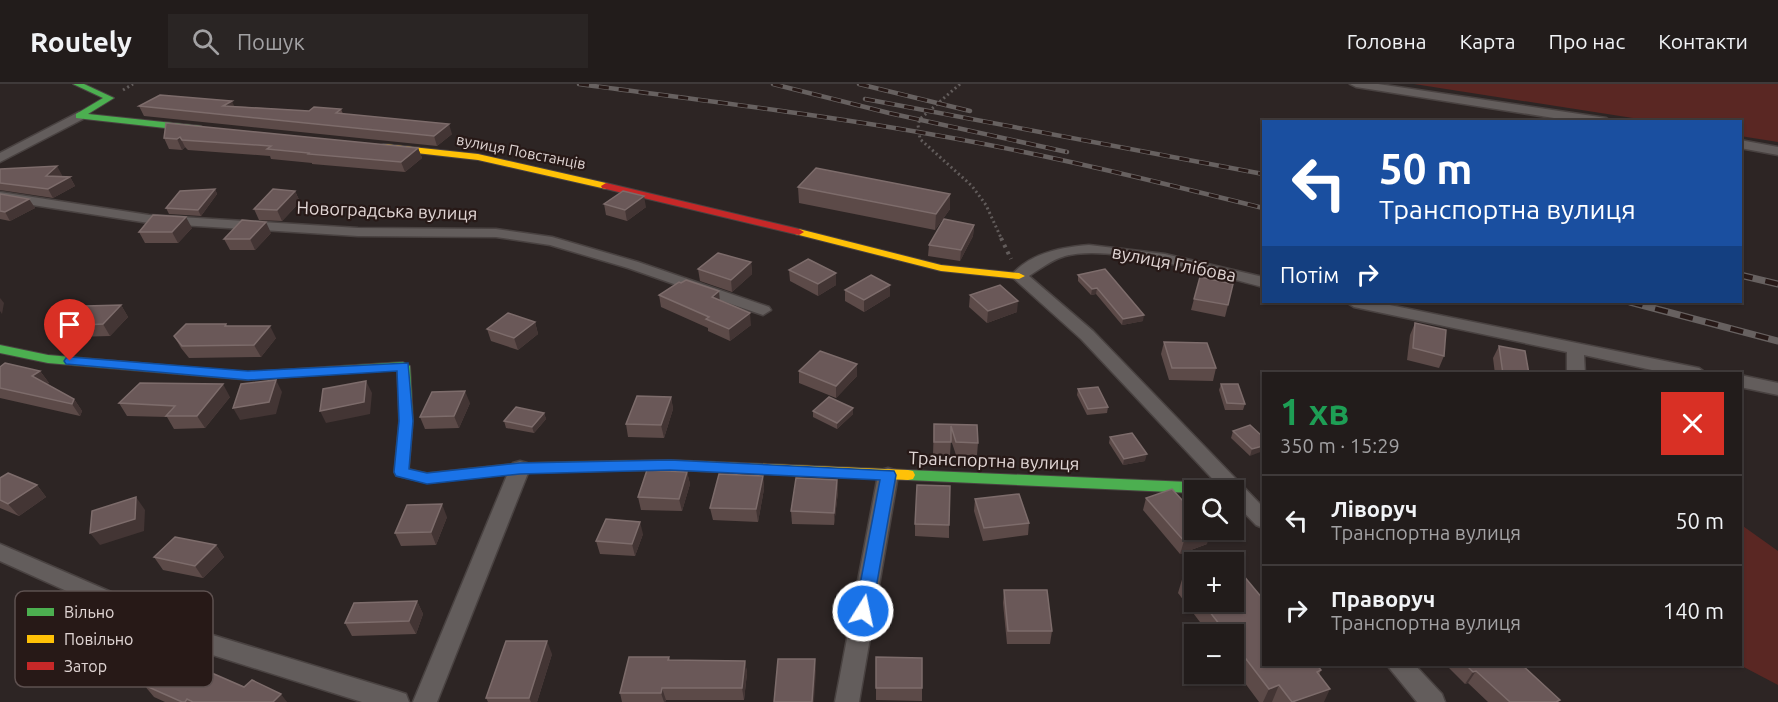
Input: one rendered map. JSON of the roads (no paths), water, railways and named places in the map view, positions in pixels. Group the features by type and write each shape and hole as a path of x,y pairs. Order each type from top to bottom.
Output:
{"street":[{"path":"0,158 110,98 77,84"},
{"path":"1356,84 1593,120"},
{"path":"79,116 220,131"},
{"path":"1742,144 1778,151"},
{"name":"вулиця Повстанців","path":"373,146 478,157 704,208 941,268 1019,276"},
{"name":"Новоградська вулиця","path":"0,196 149,219 358,231 496,233 552,241 633,265 763,310"},
{"name":"вулиця Глібова","path":"1019,276 1037,263 1067,251 1102,250 1141,255 1262,282"},
{"path":"1019,276 1087,335 1226,480"},
{"path":"1359,303 1689,372"},
{"name":"Транспортна вулиця","path":"0,349 48,360 248,376 403,366 406,421 401,472 427,478 520,468 670,465 1184,487"},
{"path":"1575,349 1576,372"},
{"path":"1742,381 1778,389"},
{"path":"425,702 520,468"},
{"path":"847,702 888,475"},
{"path":"1244,499 1262,518"},
{"path":"0,552 88,591"},
{"path":"213,645 397,702"},
{"path":"1400,666 1433,702"}],"railway":[{"path":"579,84 891,127 976,142 1058,159 1262,208"},
{"path":"773,84 889,113 1067,152"},
{"path":"859,84 970,111"},
{"path":"865,99 1262,174"},
{"path":"1742,275 1778,284"},
{"path":"1634,303 1778,341"}]}
